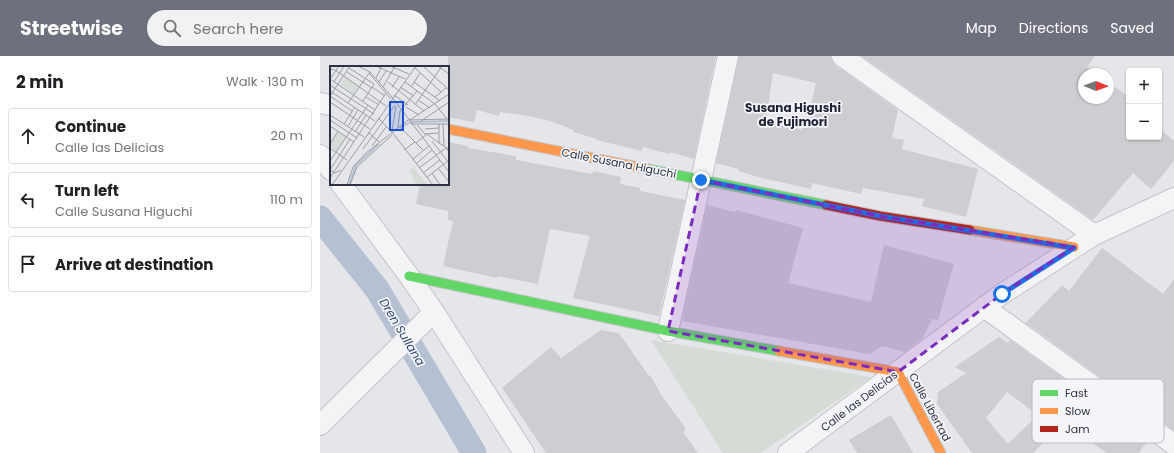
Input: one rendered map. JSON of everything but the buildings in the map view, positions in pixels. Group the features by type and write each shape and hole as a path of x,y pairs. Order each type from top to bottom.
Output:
{"street":[{"path":"668,331 728,56"},
{"path":"842,56 1094,235"},
{"path":"320,103 330,105"},
{"name":"Calle Susana Higuchi","path":"449,129 880,216 1074,248"},
{"path":"320,155 330,169"},
{"path":"342,185 409,276 429,316 524,453"},
{"name":"Calle las Delicias","path":"788,453 1002,294 1094,235 1174,198"},
{"path":"409,276 668,331 898,372"},
{"path":"984,307 1081,379"},
{"path":"320,425 429,316"},
{"name":"Calle Libertad","path":"898,372 941,453"}],"highlighted area":[{"path":"701,180 880,216 1074,247 1002,294 898,372 668,331"}],"shaded area":[{"path":"651,340 871,377 761,453 723,453"}],"waterway":[{"name":"Dren Sullana","path":"320,218 377,289 474,453"}],"traffic: fast":[{"path":"648,169 826,205"},
{"path":"409,276 668,331 779,351"}],"traffic: slow":[{"path":"449,129 648,169"},
{"path":"970,230 1074,247"},
{"path":"779,351 898,372 941,453"}],"traffic: jam":[{"path":"826,205 880,216 970,230"}],"district":[{"name":"Susana Higushi de Fujimori","path":"793,115"}],"route":[{"path":"701,180 880,216 1074,248 1002,294"}]}
